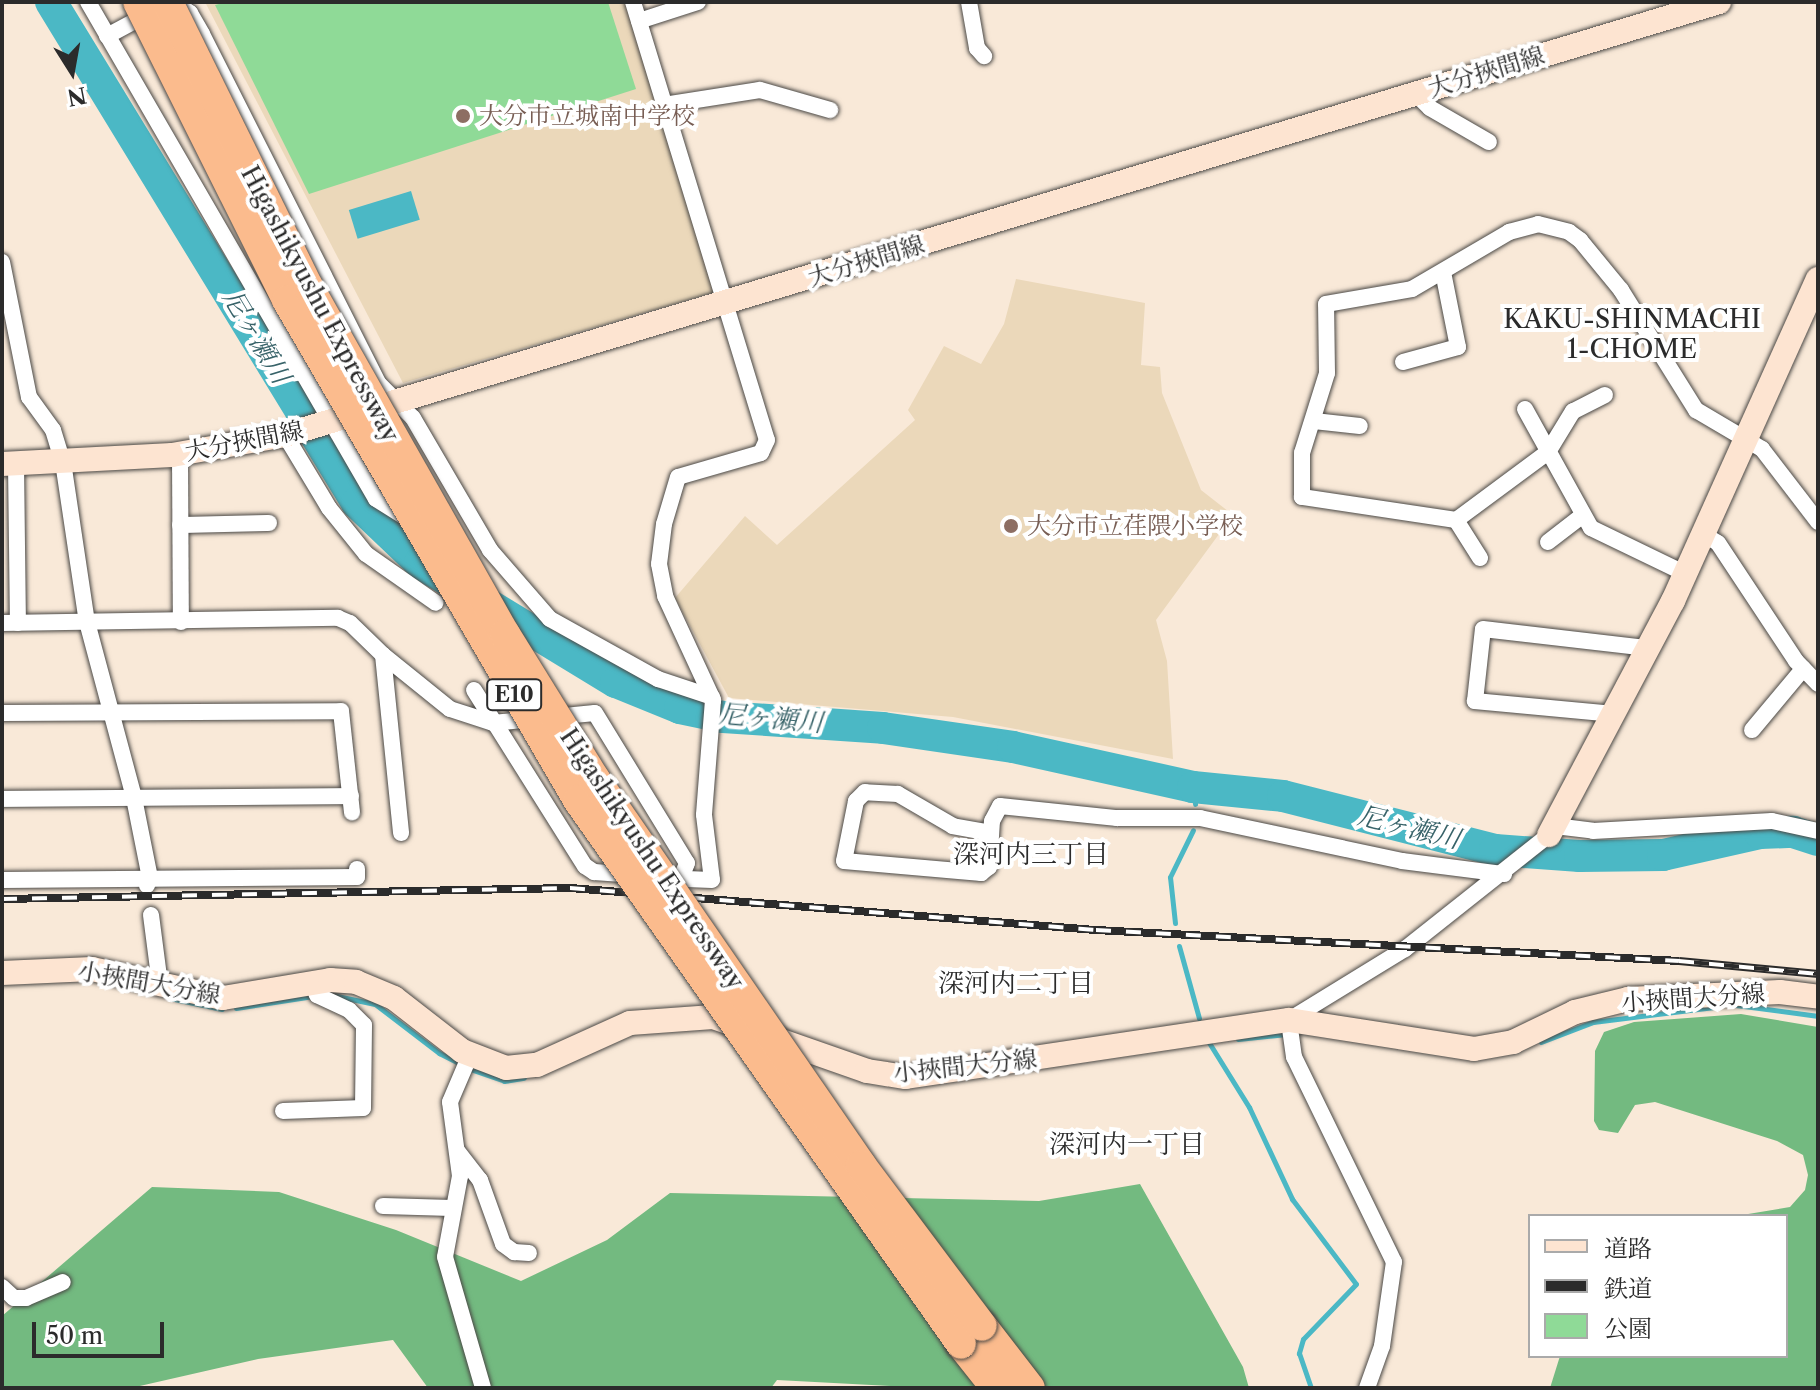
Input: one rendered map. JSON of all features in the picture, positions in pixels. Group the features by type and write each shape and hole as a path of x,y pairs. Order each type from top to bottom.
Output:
{"highway":[{"name":"Higashikyushu Expressway","path":"138,2 287,300 570,788 972,1335 1030,1388"},
{"name":"Higashikyushu Expressway","path":"168,2 309,288 505,634 595,779 808,1088 972,1335 996,1388"}],"main road":[{"name":"大分挾間線","path":"9,464 180,454 285,435 1719,2"},
{"path":"1552,830 1686,574 1818,279"},
{"name":"小挾間大分線","path":"2,973 92,969 231,998 346,980 382,992 469,1056 506,1068 524,1067 630,1023 698,1016 867,1071 906,1077 1289,1020 1474,1049 1513,1042 1575,1012 1628,999 1780,992 1818,997"}],"street":[{"path":"88,2 376,499 398,515 490,550"},
{"path":"474,690 585,866 594,872 712,880 704,815 712,697 670,611 659,564 678,477 761,453 767,440 633,2"},
{"path":"639,21 698,2"},
{"path":"969,2 977,48 984,56"},
{"path":"107,36 167,4 177,4 190,13 378,383 399,403 490,550 550,619 658,679 712,697"},
{"path":"664,105 760,90 830,110"},
{"path":"1415,93 1430,108 1489,142"},
{"path":"1605,395 1573,411 1548,452 1456,520 1304,501 1300,464 1327,373 1326,304 1396,295 1524,225 1569,232 1621,290 1696,410 1770,457 1818,522"},
{"path":"2,262 29,397 53,430 63,462 87,622 134,798 148,882"},
{"path":"1403,362 1458,347 1443,272"},
{"path":"1525,409 1595,532 1686,574"},
{"path":"1314,421 1360,426"},
{"path":"285,435 329,508 366,554 436,603"},
{"path":"180,454 181,622"},
{"path":"9,464 10,623 338,618 377,644 383,655 450,709 493,723 595,713 687,863 681,879"},
{"path":"1548,542 1583,515"},
{"path":"1456,520 1480,558"},
{"path":"180,525 269,523"},
{"path":"1703,534 1718,543 1803,669 1818,684"},
{"path":"1614,714 1475,701 1483,629 1648,648"},
{"path":"383,655 401,833"},
{"path":"1752,730 1803,669"},
{"path":"2,713 341,711 352,804 134,798 2,799"},
{"path":"991,833 953,826 898,794 865,792 856,801 844,861 981,873 989,867 991,833 1000,806 1117,818 1200,818 1402,861 1507,872"},
{"path":"1367,1388 1382,1346 1394,1262 1294,1057 1289,1020 1405,949 1507,872 1552,830 1607,831 1772,821 1818,831"},
{"path":"2,880 148,882 357,877 357,869"},
{"path":"151,915 160,984"},
{"path":"283,1111 363,1108 364,1025 349,1010 317,995 312,983"},
{"path":"469,1056 457,1077 449,1114 460,1176 452,1208 445,1266 483,1388"},
{"path":"458,1152 480,1180 503,1244 514,1252 529,1253"},
{"path":"383,1206 452,1208"},
{"path":"2,1287 14,1298 26,1298 63,1282"}],"shaded area":[{"name":"大分市立城南中学校","path":"205,2 628,2 715,292 403,383"},
{"name":"大分市立荏隈小学校","path":"1016,279 1145,303 1141,365 1160,367 1162,393 1201,490 1233,515 1156,620 1167,661 1173,759 953,717 729,698 675,598 745,516 777,545 915,420 908,410 944,346 981,364 1004,324"}],"green space":[{"path":"227,2 608,2 636,89 309,194 215,5"},
{"path":"1741,1014 1818,1027 1818,1388 1550,1388 1559,1358 1788,1358 1788,1214 1748,1214 1790,1207 1805,1190 1808,1175 1803,1155 1777,1141 1655,1102 1635,1105 1618,1133 1599,1130 1594,1121 1595,1051 1604,1032 1634,1022"},
{"path":"1140,1184 1243,1367 1249,1388 928,1388 777,1380 771,1388 428,1388 393,1340 258,1359 131,1388 2,1388 2,1316 152,1187 279,1192 396,1230 521,1281 607,1240 670,1193 1039,1201"}],"water":[{"path":"411,191 420,220 358,239 349,210"}],"waterway":[{"name":"尼ヶ瀬川","path":"51,2 357,503 420,563 616,682 680,708 723,717 883,728 1013,747 1193,787 1283,796 1495,850 1580,856 1663,855 1760,833 1793,832 1818,840"},
{"path":"1193,787 1195,804"},
{"path":"1175,923 1170,877 1193,830"},
{"path":"1179,946 1199,1018"},
{"path":"327,994 375,1004 439,1053 470,1069 504,1081 524,1078"},
{"path":"236,1008 313,996"},
{"path":"170,998 222,1009"},
{"path":"1736,1005 1818,1016"},
{"path":"1541,1042 1593,1022 1714,1007"},
{"path":"1238,1039 1287,1034"},
{"path":"1208,1041 1249,1107 1292,1199 1356,1284 1303,1339 1299,1353 1311,1388"}],"railway":[{"path":"2,899 570,888 1096,930 1679,961 1818,974"}],"place":[{"name":"大分市立城南中学校","path":"463,116"},
{"name":"大分市立荏隈小学校","path":"1011,526"}],"district":[{"name":"KAKU-SHINMACHI 1-CHOME","path":"1632,335"},
{"name":"深河内三丁目","path":"1031,855"},
{"name":"深河内二丁目","path":"1016,984"},
{"name":"深河内一丁目","path":"1127,1145"}]}
